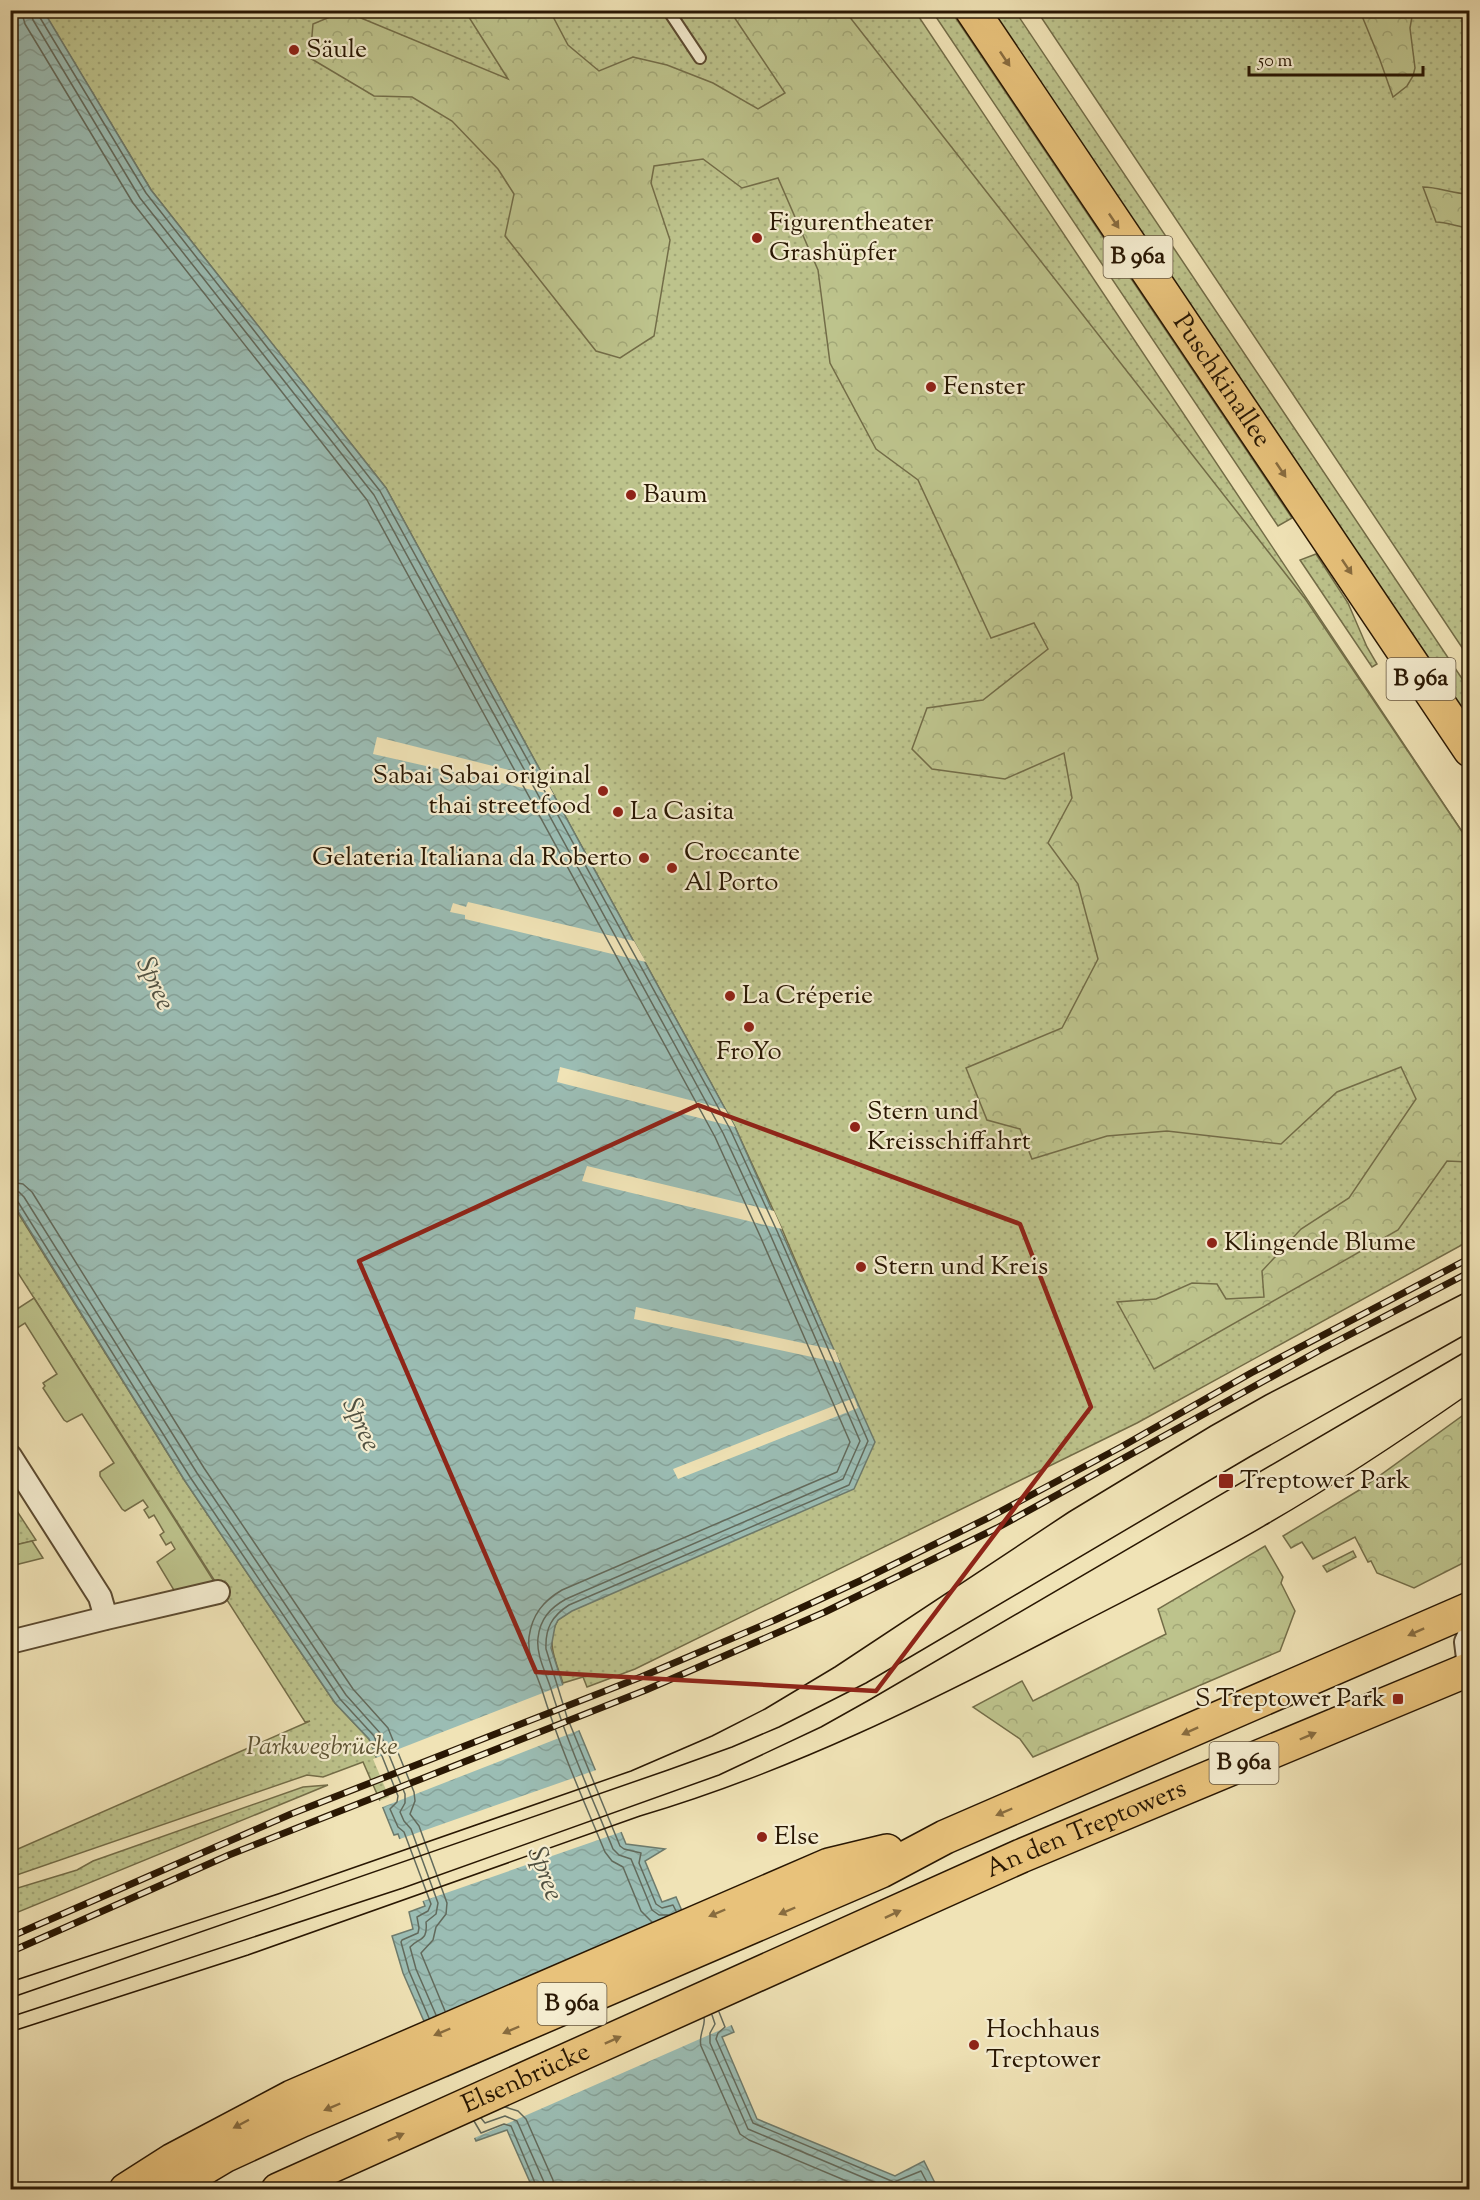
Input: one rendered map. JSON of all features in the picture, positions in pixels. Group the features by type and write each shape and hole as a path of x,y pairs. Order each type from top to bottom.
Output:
{"main road":[{"name":"Puschkinallee","path":"972,10 1470,750"},
{"name":"An den Treptowers","path":"835,1876 881,1871 945,1837 1470,1609"},
{"name":"An den Treptowers","path":"840,1939 1021,1856 1469,1671"},
{"name":"Elsenbrücke","path":"297,2108 835,1876"},
{"name":"Elsenbrücke","path":"278,2190 840,1939"},
{"name":"B 96a","path":"127,2189 173,2160 297,2108"},
{"name":"B 96a","path":"167,2190 297,2108"}],"street":[{"path":"10,1456 100,1597 106,1618"},
{"path":"10,1642 218,1592"},
{"path":"1469,1671 1466,1642 1470,1633"}],"lane":[{"path":"668,10 700,58"}],"highlighted area":[{"path":"698,1105 1020,1224 1091,1407 876,1691 536,1672 359,1261"}],"green space":[{"path":"43,11 915,11 1469,842 1469,1241 1137,1423 635,1669 587,1687 583,1677 563,1683 552,1644 554,1628 558,1620 858,1408 782,1229 735,1127 386,488 151,190"},
{"path":"344,11 508,79 465,11 550,11 568,45 599,71 633,57 667,65 713,83 758,109 785,93 730,11 845,11 1306,600 1469,842 1469,1162 1447,1161 1398,1230 1154,1369 1117,1302 1156,1299 1192,1283 1217,1284 1226,1299 1264,1297 1262,1271 1301,1229 1349,1198 1416,1099 1401,1067 1337,1092 1281,1144 1167,1131 1107,1136 1032,1159 1020,1129 987,1120 966,1068 1062,1028 1098,959 1078,884 1048,843 1072,798 1064,753 1005,779 932,769 912,749 927,708 983,700 1048,649 1034,623 991,638 918,480 876,449 830,363 818,270 778,178 742,188 703,159 654,166 651,183 670,240 654,336 620,358 596,351 505,236 514,194 498,169 452,121 412,97 374,96 310,58 313,24"},
{"path":"932,11 951,11 1292,518 1278,526"},
{"path":"991,11 1015,11 1469,689 1469,723"},
{"path":"1037,11 1469,11 1469,658"},
{"path":"1360,11 1413,11 1410,28 1415,68 1407,86 1393,97 1380,60"},
{"path":"1423,187 1469,194 1469,228 1436,222"},
{"path":"1316,554 1348,603 1377,664 1372,667 1300,560"},
{"path":"10,1200 185,1481 335,1703 369,1739 393,1799 381,1803 363,1762 323,1777 307,1775 11,1877 11,1852 310,1721 305,1722 11,1262"},
{"path":"34,1298 215,1583 175,1592 157,1562 175,1549 171,1542 166,1545 160,1535 164,1532 154,1515 149,1518 144,1510 148,1507 143,1500 125,1511 122,1509 100,1476 100,1472 114,1463 82,1414 67,1422 64,1420 43,1388 45,1386 43,1383 57,1374 25,1323 11,1332 11,1313"},
{"path":"1469,1411 1469,1560 1414,1588 1377,1573 1371,1561 1368,1562 1355,1537 1313,1559 1302,1542 1291,1548 1283,1536 1361,1489"},
{"path":"11,1502 36,1540 11,1546"},
{"path":"32,1541 43,1558 11,1566 11,1546"},
{"path":"1265,1546 1283,1577 1281,1583 1295,1611 1280,1651 1033,1757 1020,1739 973,1707 1022,1681 1033,1701 1166,1634 1158,1609"},
{"path":"1353,1551 1356,1557 1327,1572 1323,1566"},
{"path":"328,1785 11,1915 11,1890 77,1870 93,1861 303,1787"}],"water":[{"name":"Spree","path":"43,10 151,190 386,488 735,1127 875,1442 854,1489 572,1611 558,1620 551,1648 572,1714 626,1844 665,1849 645,1861 662,1902 676,1897 734,2032 722,2037 757,2119 895,2176 924,2161 938,2189 533,2189 507,2130 476,2141 403,1973 392,1936 413,1929 409,1912 425,1906 398,1834 394,1835 381,1803 393,1798 369,1739 335,1703 185,1481 11,1200 10,11"}],"pier":[{"path":"377,737 545,779 554,795 373,754"},
{"path":"468,902 634,941 646,962 465,919 465,915 450,912 453,903 466,907"},
{"path":"560,1067 725,1109 735,1127 557,1082"},
{"path":"587,1166 774,1211 782,1229 582,1181"},
{"path":"636,1307 835,1350 840,1363 634,1319"},
{"path":"854,1398 858,1408 678,1479 673,1469"},
{"name":"Parkwegbrücke","path":"566,1684 582,1729 380,1808 379,1801 389,1797 373,1759"},
{"path":"599,1769 624,1831 420,1902 397,1840"},
{"path":"708,1963 734,2024 472,2139 446,2078"}],"tram line":[{"path":"10,1982 278,1894 631,1771 712,1736 765,1709 835,1667 1069,1512 1211,1426 1266,1395 1470,1290"},
{"path":"10,1998 668,1770 779,1727 866,1683 1251,1456 1470,1332"},
{"path":"10,2017 403,1888 719,1775 821,1727 871,1699 1470,1349"},
{"path":"10,2032 248,1955 750,1779 857,1734 1014,1658 1244,1537 1346,1476 1470,1393"}],"railway":[{"path":"10,1937 291,1814 641,1677 864,1579 990,1517 1121,1447 1251,1373 1470,1258"},
{"path":"10,1952 229,1855 646,1690 825,1612 997,1528 1322,1349 1470,1272"}],"place":[{"name":"Säule","path":"294,50"},
{"name":"Figurentheater Grashüpfer","path":"757,238"},
{"name":"Fenster","path":"931,387"},
{"name":"Baum","path":"631,495"},
{"name":"Sabai Sabai original thai streetfood","path":"603,791"},
{"name":"La Casita","path":"618,812"},
{"name":"Gelateria Italiana da Roberto","path":"644,858"},
{"name":"Croccante Al Porto","path":"672,868"},
{"name":"La Créperie","path":"730,996"},
{"name":"FroYo","path":"749,1027"},
{"name":"Stern und Kreisschiffahrt","path":"855,1127"},
{"name":"Klingende Blume","path":"1212,1243"},
{"name":"Stern und Kreis","path":"861,1267"},
{"name":"Treptower Park","path":"1226,1481"},
{"name":"S Treptower Park","path":"1398,1699"},
{"name":"Else","path":"762,1837"},
{"name":"Hochhaus Treptower","path":"974,2045"}]}
